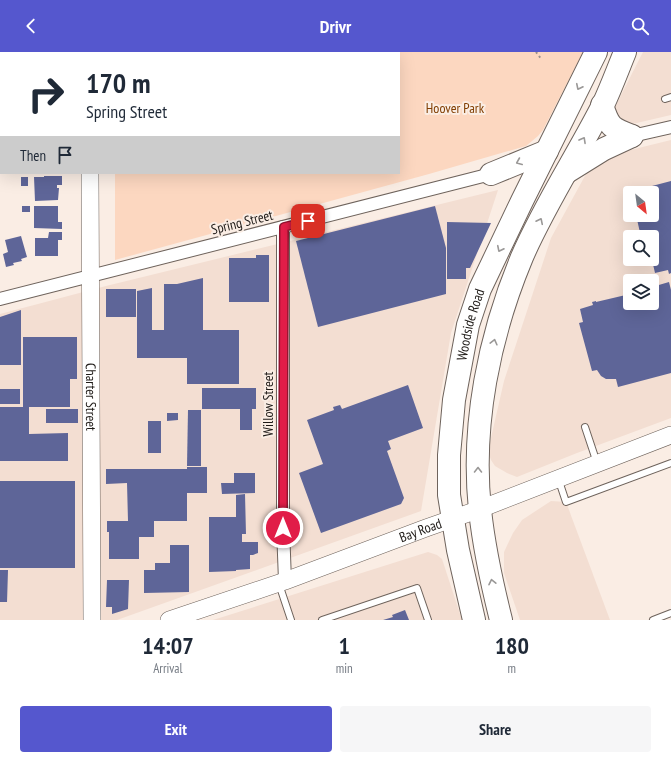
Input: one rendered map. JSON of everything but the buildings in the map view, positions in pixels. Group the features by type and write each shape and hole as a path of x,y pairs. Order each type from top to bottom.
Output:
{"highway":[{"name":"Woodside Road","path":"474,620 452,519 449,455 454,400 468,325 480,289 596,52"},
{"name":"Woodside Road","path":"501,620 483,538 478,487 478,435 483,396 494,343 508,294 523,256 564,174 602,105 625,52"},
{"path":"602,105 606,118 614,129 632,136"},
{"path":"564,174 604,149 632,136"},
{"path":"491,174 547,151"},
{"path":"491,174 499,176 512,183 522,201"}],"street":[{"path":"632,136 671,127"},
{"name":"Charter Street","path":"90,174 92,620"},
{"name":"Spring Street","path":"0,299 491,174"},
{"name":"Willow Street","path":"282,582 284,227"},
{"name":"Bay Road","path":"169,620 282,582 669,438"}],"lane":[{"path":"585,427 597,464"},
{"path":"559,479 566,502 671,463"},
{"path":"282,582 291,620"},
{"path":"322,620 418,588 428,620"},
{"path":"653,620 671,613"}],"path":[{"path":"536,52 542,60"}],"shaded area":[{"path":"643,52 671,52 671,115 628,125 623,124 613,111"},
{"path":"671,140 671,418 517,477 495,466 488,451 504,381 551,238 592,163 610,155"},
{"path":"498,190 451,333 421,511 117,620 0,620 0,314 106,286"},
{"path":"551,501 566,502 610,620 520,620 504,573 504,552 513,533 522,520"},
{"path":"428,552 437,555 442,559 462,620 213,620"}],"green space":[{"name":"Hoover Park","path":"400,52 583,52 543,130 526,146 115,260 115,174 400,174"}],"route":[{"path":"283,528 284,227 308,221"}]}
